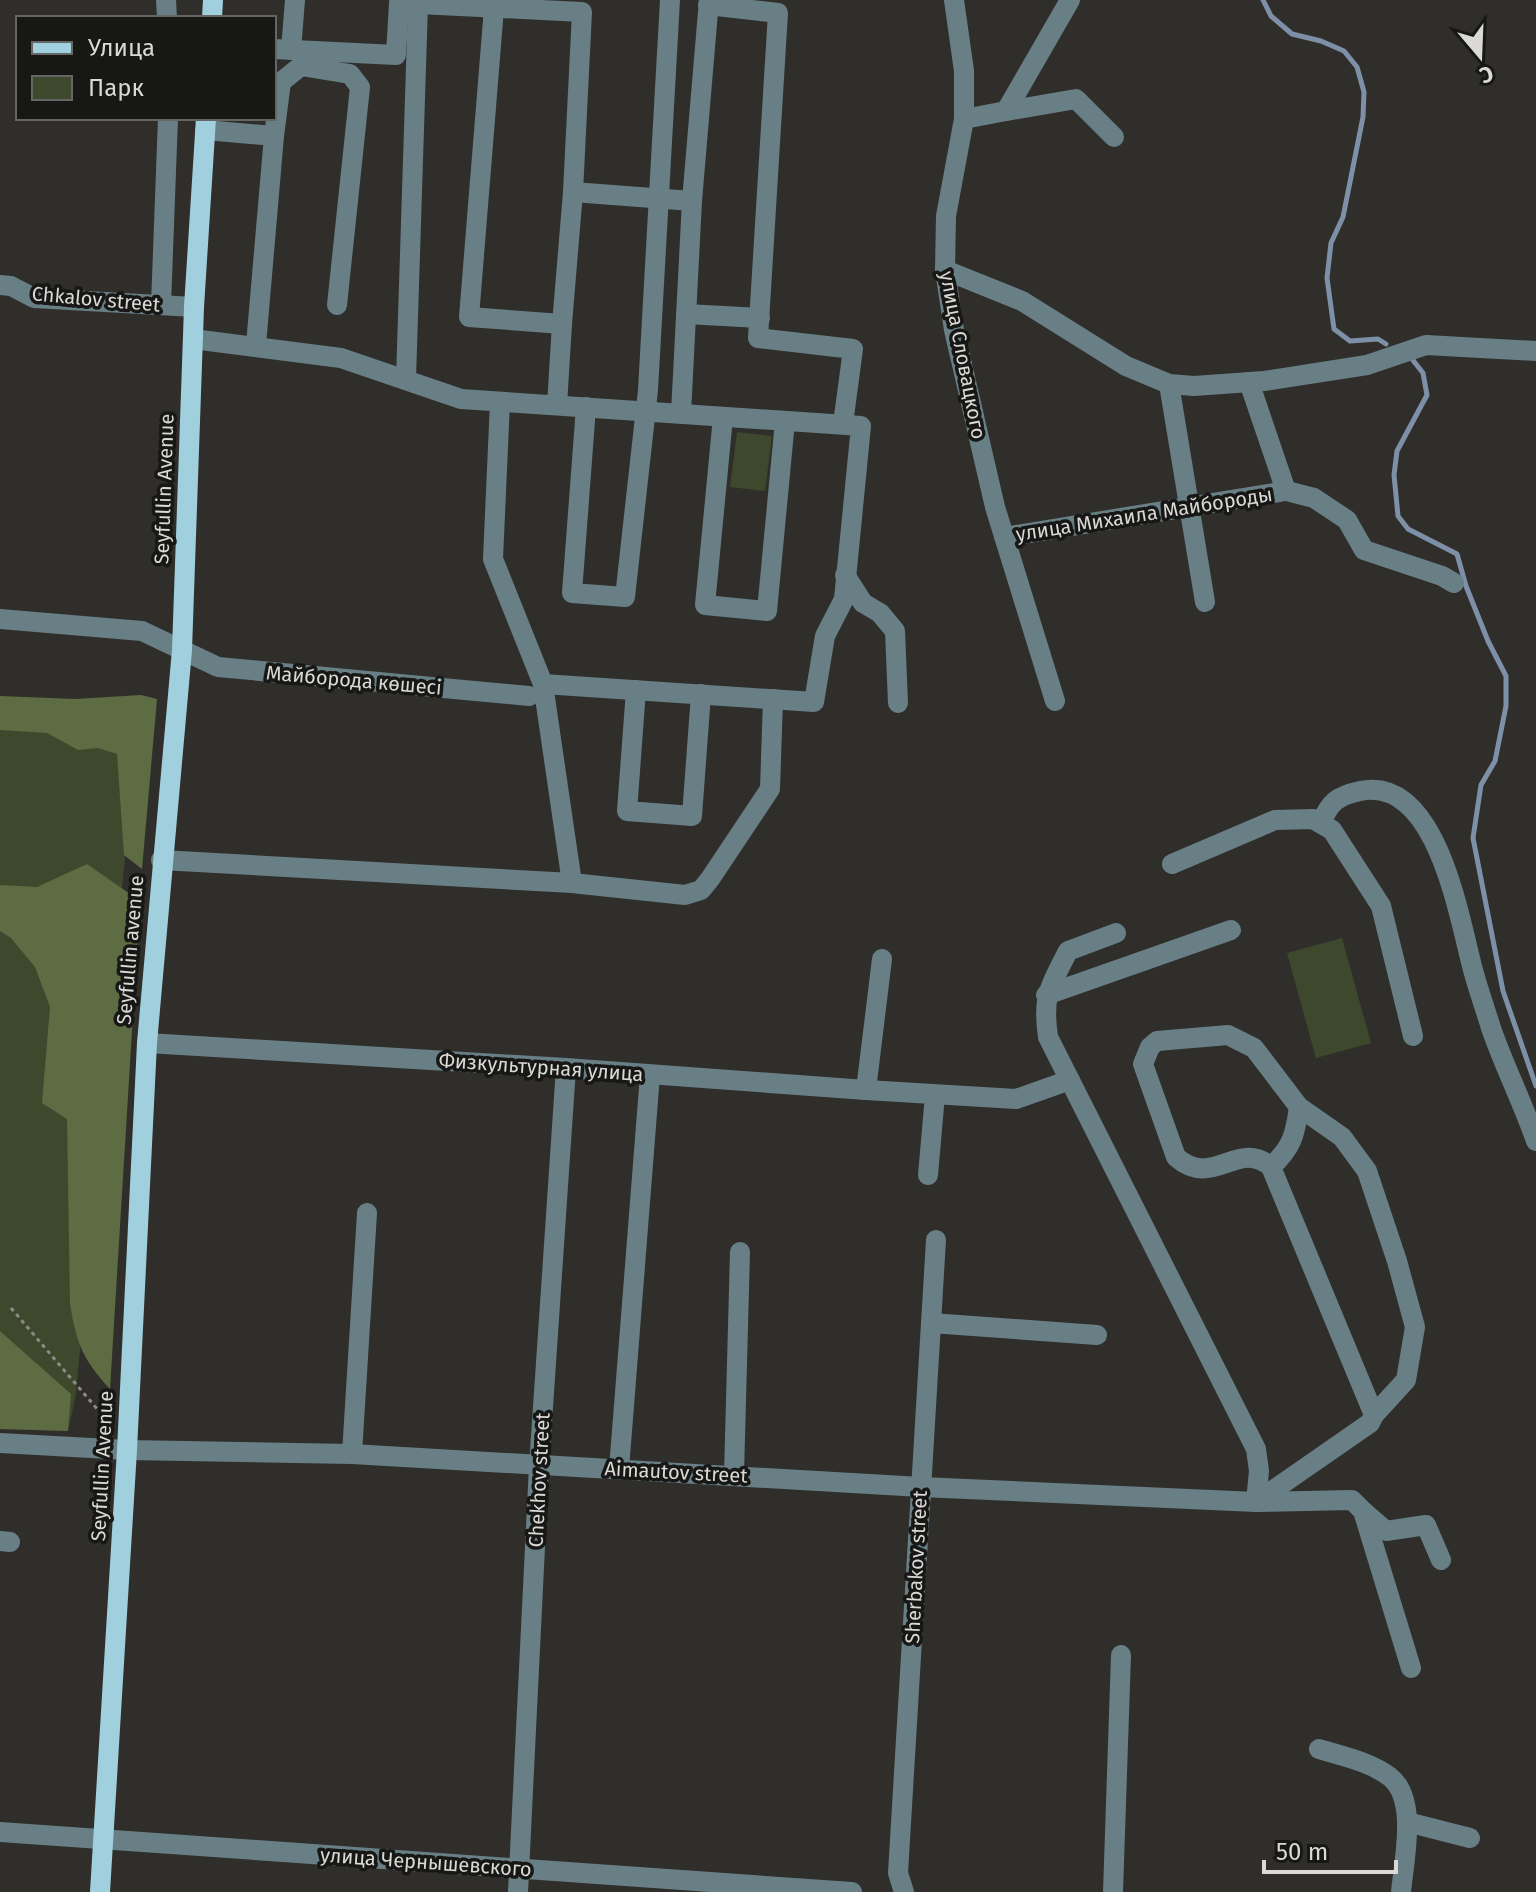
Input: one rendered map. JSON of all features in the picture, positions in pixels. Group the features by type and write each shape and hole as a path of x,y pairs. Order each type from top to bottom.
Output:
{"main road":[{"name":"Seyfullin Avenue","path":"161,860 182,650 194,307 205,124"},
{"name":"Seyfullin avenue","path":"147,1043 161,860"},
{"name":"Seyfullin Avenue","path":"100,1892 127,1450 147,1043"}],"street":[{"path":"295,0 283,49 396,55 399,3 582,12 573,192 557,405"},
{"path":"586,407 572,593 625,597 646,412 670,0"},
{"name":"улица Словацкого","path":"954,0 964,71 964,119 946,216 945,270 954,330 995,507 1055,701"},
{"path":"1006,111 1070,0"},
{"path":"681,413 692,201 708,2 778,13 758,338 853,349 843,424"},
{"path":"406,379 418,4"},
{"path":"494,8 469,317 562,324"},
{"path":"256,345 281,82 301,66 350,74 360,87 337,305"},
{"path":"964,119 1076,99 1114,137"},
{"path":"161,305 168,120"},
{"path":"205,124 274,136"},
{"path":"573,192 692,201"},
{"path":"945,270 1022,301 1126,366 1169,384 1194,386 1249,382 1367,365 1426,345 1536,351"},
{"name":"Chkalov street","path":"0,285 11,286 34,298 194,307"},
{"path":"686,314 760,318"},
{"path":"193,339 341,358 461,399 861,426 845,575 863,603 880,613 895,631 898,703"},
{"path":"1249,382 1284,485 1283,490 1314,498 1347,520 1364,550 1454,583"},
{"path":"1169,384 1205,602"},
{"path":"500,402 493,559 536,690 572,883"},
{"path":"723,417 705,605 767,611 785,421"},
{"name":"улица Михаила Майбороды","path":"1004,537 1283,490"},
{"name":"Майборода көшесі","path":"0,619 142,631 218,667 536,690 636,690 814,702 825,636 844,599 845,575"},
{"path":"636,690 627,811 692,816 701,694"},
{"path":"161,860 572,883 685,895 701,890 770,789 773,699"},
{"path":"1321,823 1329,803 1348,793 1375,788 1402,799 1422,822 1440,851 1494,1037 1521,1097 1536,1141"},
{"path":"1172,864 1275,820 1313,819 1332,830 1381,906 1413,1036"},
{"path":"1046,995 1231,930"},
{"path":"1116,933 1068,951 1046,995 1044,1009 1048,1037 1256,1449 1259,1471 1256,1502"},
{"path":"866,1090 882,959"},
{"path":"1256,1502 1370,1423 1406,1380 1415,1327 1367,1171 1342,1137 1299,1107 1254,1048 1228,1035 1157,1041 1145,1055 1143,1064 1176,1157 1197,1170 1252,1157 1271,1167 1374,1415"},
{"name":"Физкультурная улица","path":"147,1043 1016,1099 1070,1080"},
{"name":"Chekhov street","path":"518,1892 539,1466 566,1068"},
{"path":"619,1469 650,1075"},
{"path":"928,1175 935,1095"},
{"path":"1271,1167 1286,1152 1295,1134 1299,1107"},
{"path":"352,1454 367,1213"},
{"name":"Sherbakov street","path":"904,1892 898,1873 936,1240"},
{"path":"734,1475 740,1252"},
{"path":"931,1323 1097,1335"},
{"name":"Aimautov street","path":"0,1443 127,1450 352,1454 921,1487 1358,1505"},
{"path":"1358,1505 1386,1531 1426,1525 1441,1560"},
{"path":"1358,1505 1411,1668"},
{"path":"1113,1892 1121,1655"},
{"path":"1319,1749 1391,1778 1407,1800 1401,1892"},
{"path":"1407,1822 1470,1838"},
{"name":"улица Чернышевского","path":"0,1832 520,1868 780,1890 852,1892"}],"path":[{"path":"11,1308 98,1410"}],"green space":[{"path":"737,432 772,436 765,491 730,487"},
{"path":"141,695 157,699 142,869 124,855 117,754 98,748 78,750 47,733 0,730 0,696 75,699"},
{"path":"0,696 138,713 76,1394 68,1431 0,1429"},
{"path":"87,864 140,901 110,1389 82,1350 70,1304 67,1119 42,1103 50,1007 35,967 11,938 0,931 0,885 37,887"},
{"path":"1342,938 1371,1043 1316,1058 1287,953"},
{"path":"0,1331 71,1394 68,1431 0,1429"}],"waterway":[{"path":"1263,0 1271,16 1292,34 1344,51 1357,67 1364,92 1363,117 1343,217 1331,243 1327,278 1334,329 1350,341 1378,339 1386,344"},
{"path":"1412,359 1423,373 1427,395 1397,451 1394,475 1398,516 1408,529 1457,554 1488,641 1506,676 1506,706 1495,761 1481,785 1473,838 1503,991 1536,1086"}]}
